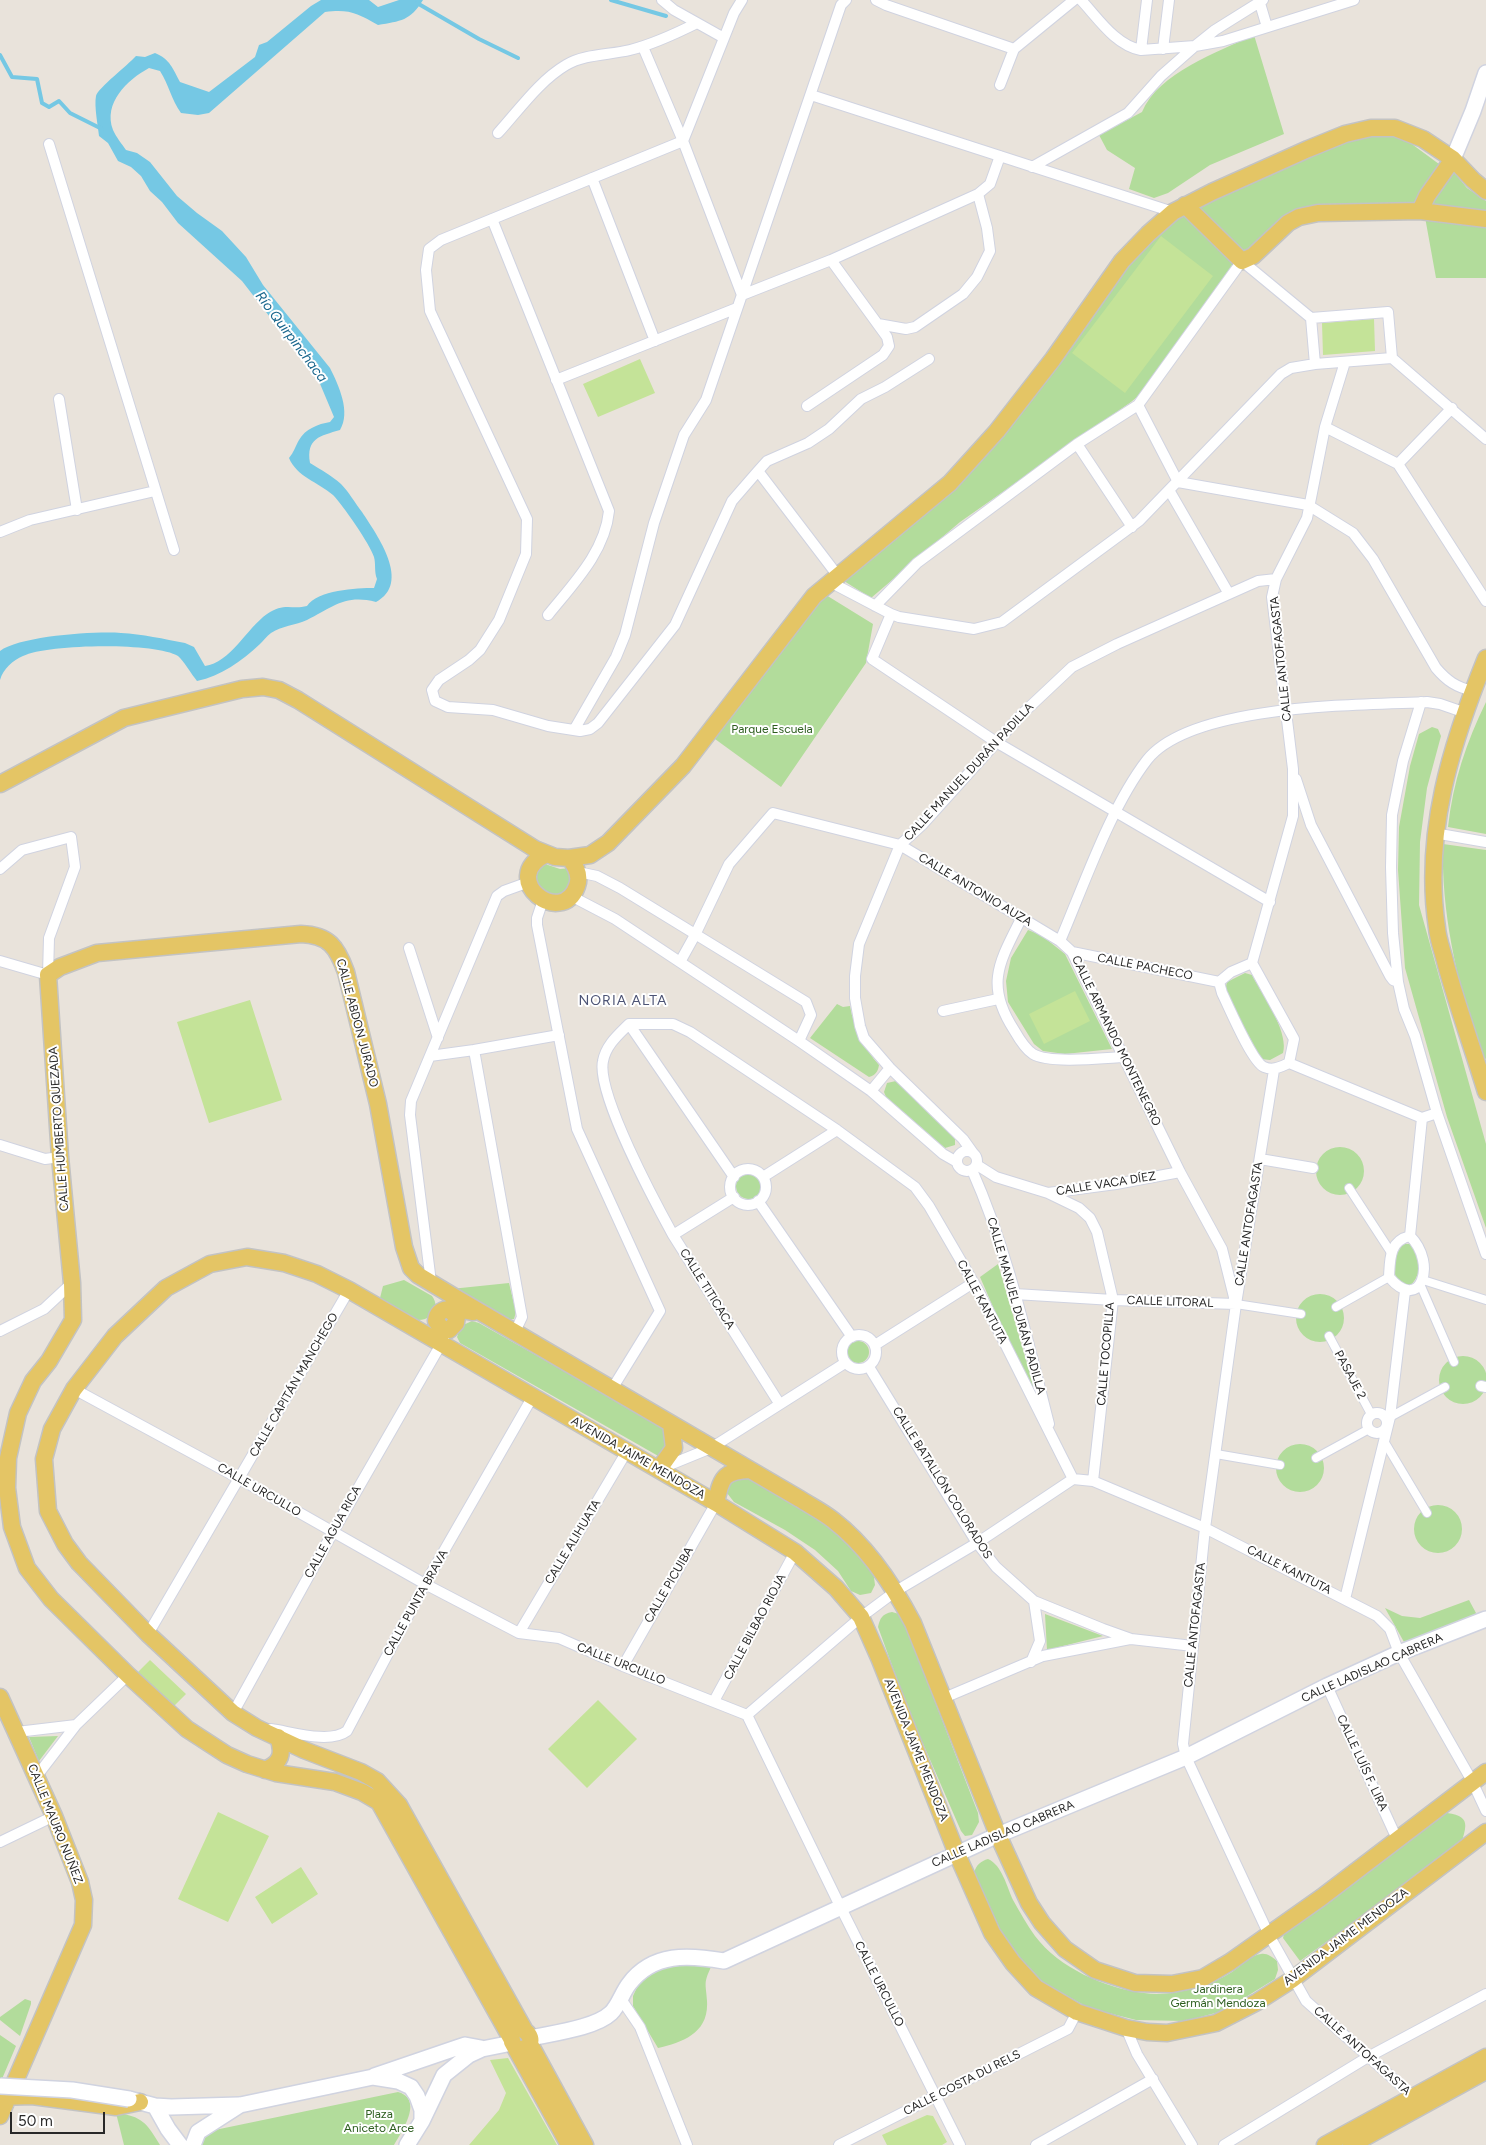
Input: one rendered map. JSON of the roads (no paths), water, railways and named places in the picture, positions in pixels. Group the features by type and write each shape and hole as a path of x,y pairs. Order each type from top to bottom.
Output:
{"main road":[{"path":"1420,211 1427,196 1453,159 1486,73"},
{"path":"0,784 124,718 242,689 263,688 279,690 298,700 523,842 546,854 569,858 590,855 608,844 683,766 814,596 950,484 997,431 1053,359 1122,261 1148,234 1179,208 1345,134 1371,128 1395,128 1424,139 1453,159 1486,191"},
{"path":"1179,208 1242,261 1253,256 1288,223 1299,217 1318,213 1420,211 1486,218"},
{"path":"1485,1082 1458,1009 1437,929 1433,876 1434,834 1445,776 1486,660"},
{"path":"546,854 533,863 529,870 529,882 534,893 543,900 556,903 571,896 576,889 578,872 569,858"},
{"name":"CALLE ABDON JURADO","path":"48,975 60,967 97,953 301,934 316,935 327,940 340,955 346,972 378,1104 406,1256 411,1268 418,1275 431,1282 445,1325"},
{"name":"CALLE HUMBERTO QUEZADA","path":"48,975 60,1157 72,1283 72,1320 33,1381 18,1414 8,1458 7,1488 12,1528 27,1568 45,1591 128,1675 187,1729 227,1755 265,1770 335,1782 362,1792 393,1808"},
{"name":"AVENIDA JAIME MENDOZA","path":"393,1808 377,1780 257,1728 233,1713 148,1634 79,1563 65,1544 48,1511 44,1459 52,1429 74,1389 115,1336 166,1288 210,1264 247,1258 284,1262 317,1274 349,1290 418,1330 485,1315 833,1520 862,1547 896,1591 913,1623 998,1835 1029,1903 1042,1923 1066,1949 1095,1970 1135,1983 1172,1984 1203,1978 1269,1935 1486,1772"},
{"path":"403,1322 445,1325 431,1282"},
{"name":"AVENIDA JAIME MENDOZA","path":"445,1325 533,1396 659,1469 795,1552 836,1588 861,1617 957,1854 992,1933 1013,1963 1036,1988 1078,2012 1126,2028 1147,2032 1167,2033 1216,2023 1257,2002 1294,1979 1486,1832"},
{"path":"659,1469 674,1448 670,1424"},
{"path":"716,1503 720,1483 726,1475 735,1470 750,1470"},
{"name":"CALLE LADISLAO CABRERA","path":"422,2122 444,2074 469,2055 482,2048 598,2022 611,2013 621,1999 628,1984 642,1970 656,1962 685,1956 724,1961 840,1906 998,1835 1186,1757 1327,1686 1400,1653 1486,1619"},
{"name":"CALLE MAURO NUÑEZ","path":"0,1697 54,1816 80,1882 84,1900 83,1924 23,2064 3,2093 0,2116"},
{"path":"265,1770 278,1762 292,1744"},
{"path":"314,1779 308,1774 307,1764 312,1760 322,1757"},
{"path":"393,1808 521,2040 585,2145"},
{"path":"521,2040 568,2145"},
{"name":"CALLE LADISLAO CABRERA","path":"373,2077 459,2047 482,2048"},
{"path":"1351,2145 1486,2057"},
{"path":"1325,2145 1418,2100 1486,2071"},
{"path":"3,2093 116,2107 141,2102 240,2105 373,2077 398,2081 411,2087 417,2096 422,2110 422,2122 407,2145"},
{"path":"141,2102 168,2129 180,2145"},
{"path":"193,2145 198,2132 240,2105"}],"street":[{"path":"662,0 674,10 724,38"},
{"path":"742,0 724,38 683,141 441,240 429,249 426,270 430,311 527,519 526,554 499,620 480,650 469,660 439,680 432,690 435,700 448,707 493,710 548,726 574,730 590,729 598,724 675,625 732,502 767,461 808,443 828,429 861,399 885,388 929,359"},
{"path":"574,730 616,657 625,635 654,523 684,435 706,400 840,5 846,0"},
{"path":"876,0 1014,49"},
{"path":"1000,86 1014,49 1074,0"},
{"path":"1081,0 1118,40 1132,48 1141,50 1195,46 1223,41 1354,0"},
{"path":"1141,50 1147,0"},
{"path":"1163,49 1169,0"},
{"path":"1032,167 1128,113 1161,76 1195,46 1260,1 1268,27"},
{"path":"498,133 548,78 568,64 592,56 658,43 697,23"},
{"path":"643,47 683,141 742,294"},
{"path":"811,95 1032,167 1179,208"},
{"path":"49,144 174,550"},
{"path":"742,294 831,260 978,194 990,184 1000,156"},
{"path":"592,178 655,341"},
{"path":"878,324 906,329 915,327 963,294 977,277 990,251 987,228 978,194"},
{"path":"492,219 609,510 607,528 589,564 548,615"},
{"path":"807,406 883,355 889,346 887,336 831,260"},
{"path":"875,606 917,562 1077,444 1138,405 1242,261 1312,318 1388,312 1392,358"},
{"path":"556,380 737,308"},
{"path":"1312,318 1315,364"},
{"path":"758,471 834,579 875,606 891,614 974,629 1002,622 1132,527 1178,482 1281,374 1291,368 1315,364 1392,358 1486,439"},
{"name":"CALLE ANTOFAGASTA","path":"1252,963 1293,816 1293,769 1272,597 1276,579 1307,518 1324,427 1345,362"},
{"path":"59,399 77,510"},
{"path":"1138,405 1178,482"},
{"path":"1398,464 1452,408"},
{"path":"1324,427 1398,464 1486,601"},
{"path":"1077,444 1132,527"},
{"path":"1178,482 1308,505 1353,533 1373,559 1436,668 1448,682 1474,692"},
{"path":"1169,490 1229,594"},
{"path":"0,532 30,520 155,491"},
{"name":"CALLE MANUEL DURÁN PADILLA","path":"973,1153 963,1139 890,1068 864,1038 855,998 855,976 859,944 900,845 923,824 1022,714 1072,667 1117,644 1258,581 1276,579"},
{"path":"891,614 872,658 996,742 1270,902"},
{"path":"1421,702 1416,725 1403,761 1392,815 1393,933 1398,982 1404,1008 1415,1036 1437,1113 1486,1254"},
{"path":"1060,941 1116,811 1148,759 1171,740 1205,725 1287,709 1421,702 1440,704 1466,713"},
{"path":"1293,769 1311,825 1390,976 1398,982"},
{"name":"CALLE ANTONIO AUZA","path":"695,936 729,864 773,813 900,845 1060,941"},
{"path":"1434,834 1486,842"},
{"path":"0,869 22,850 71,837 75,867 49,938 48,975 0,961"},
{"path":"578,872 597,876 806,1002 811,1015 799,1041"},
{"path":"431,1282 410,1115 411,1101 497,896 504,891 529,882"},
{"path":"571,896 616,918 871,1091 943,1154 957,1162 963,1170 975,1167 977,1158 973,1153 967,1151 960,1153 957,1162"},
{"path":"543,900 537,918 537,925 576,1129 660,1311 612,1389"},
{"path":"1022,917 1002,957 998,982 998,999 1018,1037 1033,1054 1071,1060 1123,1057"},
{"path":"680,962 695,936"},
{"name":"CALLE ARMANDO MONTENEGRO","path":"1060,941 1072,952 1180,1172 1222,1250 1236,1304"},
{"path":"409,948 438,1038"},
{"name":"CALLE PACHECO","path":"1072,952 1219,982"},
{"path":"1289,1063 1294,1038 1252,963 1231,972 1219,982 1222,993 1254,1057 1262,1067 1274,1070 1289,1063 1422,1118 1437,1113"},
{"path":"943,1011 998,999"},
{"path":"673,1235 617,1123 606,1087 602,1063 609,1045 629,1024 734,1177"},
{"name":"CALLE KANTUTA","path":"629,1024 673,1024 690,1032 837,1130 915,1187 929,1206 973,1283 1073,1480 1093,1481 1206,1528 1377,1616 1390,1629 1400,1653 1472,1781 1486,1811"},
{"path":"430,1056 559,1035"},
{"path":"474,1050 522,1317 514,1332"},
{"path":"871,1091 890,1068"},
{"name":"CALLE ANTOFAGASTA","path":"1274,1070 1236,1304 1206,1528 1183,1744 1186,1757 1269,1935 1306,2001 1418,2100"},
{"path":"1410,1236 1401,1238 1394,1244 1389,1278 1397,1288 1405,1291 1415,1289 1421,1282 1425,1266 1421,1250 1410,1236 1422,1118"},
{"path":"763,1177 837,1130"},
{"path":"0,1145 45,1159 60,1157"},
{"path":"1260,1159 1313,1168"},
{"name":"CALLE MANUEL DURÁN PADILLA","path":"975,1167 1015,1294 1054,1444"},
{"name":"CALLE VACA DÍEZ","path":"975,1167 996,1177 1048,1193 1116,1184 1180,1172"},
{"path":"748,1169 759,1173 763,1177 766,1188 765,1193 758,1201 753,1204 742,1203 734,1197 731,1187 734,1177 738,1173 748,1169"},
{"path":"1349,1188 1392,1254"},
{"name":"CALLE TOCOPILLA","path":"1048,1193 1079,1208 1090,1218 1097,1232 1113,1300 1093,1481"},
{"name":"CALLE TITICACA","path":"734,1197 673,1235 779,1403"},
{"path":"758,1201 852,1336"},
{"path":"1336,1307 1389,1278"},
{"path":"1421,1282 1486,1300"},
{"path":"1421,1282 1454,1362"},
{"path":"0,1331 44,1309 72,1283"},
{"path":"875,1344 973,1283"},
{"name":"CALLE CAPITÁN MANCHEGO","path":"148,1634 349,1290"},
{"path":"1345,1599 1389,1421 1405,1291"},
{"name":"CALLE LITORAL","path":"1015,1294 1113,1300 1236,1304"},
{"path":"1236,1304 1300,1314"},
{"name":"CALLE AGUA RICA","path":"233,1713 445,1325"},
{"path":"852,1336 867,1337 875,1344 877,1354 869,1367 859,1370 845,1363 842,1348 844,1343 852,1336"},
{"name":"PASAJE 2","path":"1328,1336 1371,1414"},
{"path":"659,1469 711,1448 779,1403 845,1363"},
{"name":"CALLE BATALLÓN COLORADOS","path":"869,1367 977,1543 996,1567 1034,1600 1131,1639 1193,1646"},
{"path":"1389,1421 1381,1413 1371,1414 1367,1420 1369,1429 1374,1433 1381,1432 1389,1421 1445,1387"},
{"name":"CALLE URCULLO","path":"74,1389 240,1479 425,1584 519,1633 558,1638 747,1715 960,2145"},
{"name":"CALLE PUNTA BRAVA","path":"257,1728 292,1744 340,1736 347,1731 425,1584 533,1396"},
{"path":"1316,1458 1369,1429"},
{"path":"1384,1441 1427,1513"},
{"name":"CALLE ALIHUATA","path":"519,1633 627,1451"},
{"path":"1216,1454 1280,1465"},
{"path":"747,1715 861,1617 896,1591 977,1543 1073,1480"},
{"name":"CALLE PICUIBA","path":"623,1666 716,1503"},
{"name":"CALLE BILBAO RIOJA","path":"714,1701 795,1552"},
{"path":"1031,1662 1040,1641 1034,1600"},
{"path":"944,1698 1043,1656 1131,1639"},
{"path":"36,1777 76,1726 128,1675"},
{"name":"CALLE LUÍS F. LIRA","path":"1327,1686 1397,1839"},
{"path":"17,1732 76,1726"},
{"path":"0,1842 54,1816"},
{"path":"1224,2145 1368,2057 1486,1994"},
{"path":"621,1999 640,2027 686,2145"},
{"name":"CALLE COSTA DU RELS","path":"839,2145 1068,2029 1078,2012"},
{"path":"1126,2028 1138,2054 1192,2145"},
{"path":"1036,2145 1153,2079"}],"water":[{"name":"Río Quirpinchaca","path":"321,0 369,0 378,7 399,0 423,0 414,12 404,19 378,25 353,13 340,11 325,12 209,113 198,115 181,113 160,71 149,68 133,79 119,93 111,111 111,120 114,133 126,150 137,153 150,162 177,196 222,231 246,257 263,285 330,368 337,383 344,407 343,423 340,430 321,436 312,443 309,455 310,463 341,484 376,533 388,558 391,571 391,583 386,594 376,602 356,600 340,603 307,620 275,631 231,667 206,679 197,681 178,656 166,651 147,648 101,646 54,649 23,656 9,665 3,672 0,680 0,651 10,646 40,638 77,634 129,634 185,643 194,647 205,666 222,659 260,620 273,610 283,607 307,606 319,596 328,593 374,588 377,579 374,557 362,534 333,495 302,475 289,458 299,440 308,430 330,422 334,417 318,379 242,281 178,223 162,202 150,191 141,176 131,167 118,161 108,143 99,136 96,110 96,96 98,92 136,56 145,57 155,53 160,55 170,65 180,82 209,92 255,57 259,45 267,42"}],"waterway":[{"path":"611,0 666,16"},
{"path":"417,3 479,39 518,58"},
{"path":"0,55 12,77 37,79 42,103 49,107 59,101 70,113 102,129"}],"district":[{"name":"NORIA ALTA","path":"623,1001"}],"park label":[{"name":"Parque Escuela","path":"772,729"},
{"name":"Jardinera Germán Mendoza","path":"1218,1996"},
{"name":"Plaza Aniceto Arce","path":"379,2121"}]}
